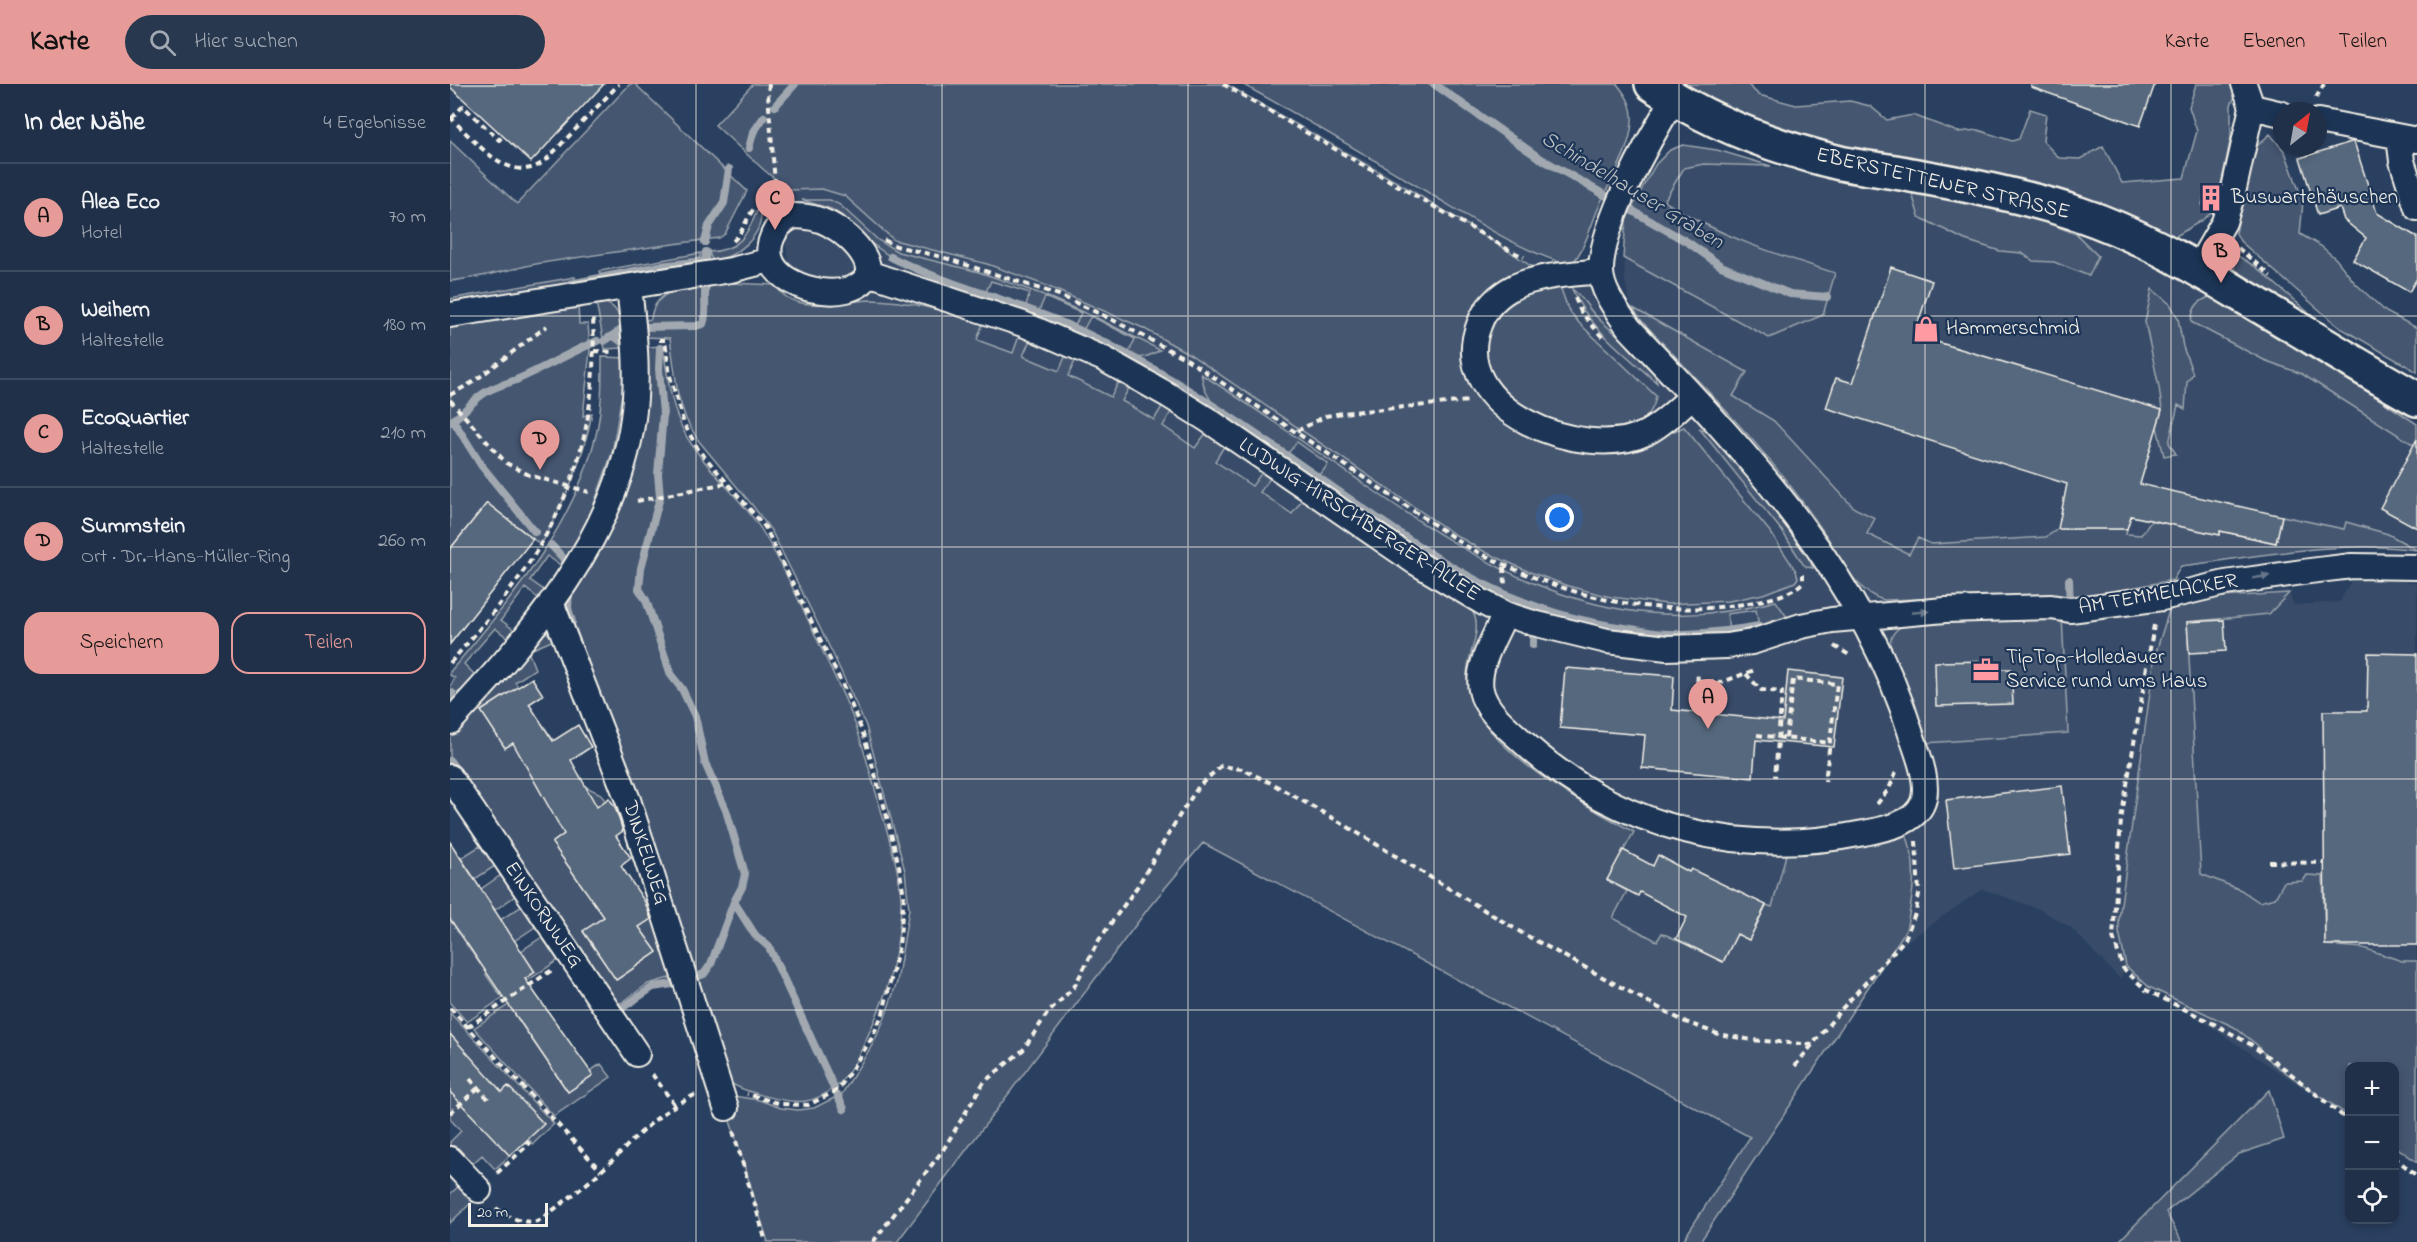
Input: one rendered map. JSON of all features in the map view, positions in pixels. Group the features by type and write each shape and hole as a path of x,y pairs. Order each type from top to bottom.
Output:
{"main road":[{"name":"EBERSTETTENER STRASSE","path":"1663,91 1718,121 1782,146 1840,163 1981,188 2081,215 2197,268 2417,399"}],"street":[{"path":"2197,268 2217,235 2229,207 2252,107 2244,84"},
{"path":"1505,614 1481,674 1480,687 1483,698 1506,726 1541,757 1570,779 1623,810 1665,826 1715,838 1768,843 1846,837 1885,829 1915,813 1923,802 1924,782 1914,742 1891,675 1862,618 1798,520 1752,461 1629,328 1608,295 1601,271 1607,233 1663,91"},
{"path":"2252,107 2273,112"},
{"path":"2327,123 2408,139 2402,160 2417,208"},
{"path":"800,216 820,220 842,232 857,246 866,258 868,273 865,280 853,288 842,291 817,291 791,281 774,267 770,260 769,246 776,230 787,219 800,216"},
{"path":"450,315 731,270 770,260"},
{"path":"1601,271 1516,286 1502,294 1483,316 1474,343 1474,358 1479,375 1488,390 1518,418 1538,428 1576,438 1614,440 1645,433 1692,396"},
{"name":"LUDWIG-HIRSCHBERGER-ALLEE","path":"868,273 1023,324 1104,360 1208,420 1415,562 1505,614 1576,635 1667,648 1700,648 1752,642 1832,620 1862,618"},
{"path":"451,719 501,664 551,602 589,543 611,498 633,419 637,374 628,286"},
{"name":"AM TEMMELACKER","path":"1862,618 1945,610 2051,607 2070,610 2162,598 2225,583 2310,571 2352,566 2417,567"},
{"name":"DINKELWEG","path":"551,602 628,800 723,1098"},
{"name":"EINKORNWEG","path":"450,777 637,1054"},
{"path":"450,1159 479,1190"}],"path":[{"path":"503,136 499,140 463,106 451,117 498,160 519,170 530,170 548,158 619,84"},
{"path":"769,84 776,199 785,197"},
{"path":"1223,84 1509,250 1521,256 1551,263 1563,276"},
{"path":"730,243 738,237 752,210 758,205"},
{"path":"879,235 896,246 942,257 1059,295 1111,318 1188,360 1466,546 1504,566 1564,590 1647,607 1688,610 1756,602 1784,594 1799,585 1804,578"},
{"path":"450,663 493,615 517,583 550,527 569,486 581,453 587,427 594,346 593,318"},
{"path":"556,322 537,333 450,397 506,464 529,475 611,498 633,501 649,500 727,483"},
{"path":"526,1141 528,1144 479,1190 499,1210 528,1223 538,1221 601,1171 636,1136 674,1104 711,1088 723,1098 793,1106 808,1105 836,1092 872,1038 883,1013 903,924 904,896 899,866 864,736 847,694 765,527 698,449 684,424 674,392 665,340 635,342"},
{"path":"1296,431 1326,416 1455,403 1475,399 1488,390"},
{"path":"1784,594 1810,646 1828,644 1836,646 1855,660"},
{"path":"2162,598 2150,637 2121,820 2113,916 2116,953 2122,968 2146,990 2218,1026 2285,1069 2345,1119"},
{"path":"1695,713 1700,648"},
{"path":"1746,674 1761,690 1782,692 1775,777"},
{"path":"1786,738 1793,679 1837,684 1825,782"},
{"path":"1757,735 1830,743"},
{"path":"1873,807 1881,801 1894,780 1897,763"},
{"path":"873,1242 942,1150 984,1082 1023,1050 1047,1014 1074,987 1099,940 1137,887 1181,813 1199,786 1221,766 1242,768 1271,783 1522,933 1683,1021 1718,1034 1814,1045"},
{"path":"1795,1066 1839,1012 1905,939 1916,911 1919,894 1915,813"},
{"path":"2270,862 2324,863"},
{"path":"468,1027 572,957"},
{"path":"450,1008 601,1171"},
{"path":"637,1054 674,1104"},
{"path":"470,1079 491,1102"},
{"path":"450,1113 478,1088"},
{"path":"723,1098 766,1242"},
{"path":"2399,1161 2417,1176"}],"shaded area":[{"path":"630,84 635,84 747,191 725,234 719,238 559,260 450,281 450,141 517,204"},
{"path":"753,84 1226,84 1407,188 1535,269 1476,307 1494,411 1641,444 1684,427 1771,533 1796,571 1798,578 1795,582 1763,594 1729,601 1667,604 1611,597 1568,586 1485,552 1454,534 1191,355 1143,328 1042,284 987,264 894,240 845,196 822,189 789,190 715,125"},
{"path":"1132,84 1226,84 1632,307 1625,282 1623,241 1637,200 1656,164 1670,150 1683,145 1717,150 1771,166 1975,203 2092,232 2127,248 2275,330 2417,424 2417,550 2379,547 2307,550 2181,567 2173,580 2169,611 2153,658 2119,919 2126,966 2120,979 2070,927 2039,909 1982,889 1905,943 1873,976 1680,1008 794,305 774,154"},
{"path":"1242,84 1617,84 1629,102 1632,122 1623,156 1585,242 1574,261 1568,265 1531,251 1495,233"},
{"path":"1679,84 1747,84 1759,95 1796,105 1850,101 1870,106 1887,120 1913,115 1958,132 1978,130 2012,141 2019,139 2030,109 2046,114 2043,141 2059,158 2080,159 2103,146 2122,183 2184,178 2197,131 2189,107 2196,84 2230,84 2238,90 2231,105 2231,137 2220,190 2206,187 2202,205 2217,208 2173,238 1773,131"},
{"path":"2270,134 2273,138 2273,156 2286,156 2303,201 2300,234 2321,246 2336,259 2355,283 2386,312 2417,328 2417,372 2339,327 2240,241 2236,233 2246,180 2257,146"},
{"path":"1683,145 1717,150 1771,166 1704,164 1684,168 1664,201 1726,234 1835,273 1823,315 1769,338 1623,258 1626,220 1644,185 1656,164 1670,150"},
{"path":"1911,190 2023,213 2076,234 2098,256 2089,276 2054,262 2033,261 2022,253 2000,251 1965,240 1919,217"},
{"path":"802,200 830,200 840,205 878,240 898,252 979,272 1041,294 1099,319 1160,350 1144,357 1132,356 1128,354 1135,339 1091,316 1082,332 1074,328 1081,313 1045,297 1038,313 1025,308 1030,293 991,281 984,296 891,257 865,239 841,215 831,209"},
{"path":"761,210 758,229 747,244 730,255 712,260 709,252 735,245 750,228 757,211"},
{"path":"2230,251 2256,267 2326,328 2235,270"},
{"path":"701,253 698,262 660,266 601,278 599,271"},
{"path":"575,277 575,283 450,307 450,299"},
{"path":"730,283 776,285 787,298 806,304 870,300 928,307 983,323 977,340 1013,353 1019,336 1030,340 1023,356 1059,371 1066,355 1076,359 1068,376 1111,397 1119,381 1130,386 1122,401 1154,420 1163,405 1172,410 1163,426 1195,448 1206,433 1225,445 1215,461 1252,486 1263,471 1271,477 1260,492 1292,514 1303,498 1471,609 1475,617 1476,633 1467,675 1472,700 1485,724 1506,747 1558,788 1634,832 1607,880 1627,891 1613,918 1657,941 1662,933 1723,962 1737,934 1749,940 1766,905 1772,907 1787,851 1819,852 1847,849 1874,843 1905,832 1913,868 1911,905 1906,930 1700,1242 1682,1242 1750,1137 1203,843 1150,906 897,1242 768,1242 726,1108 734,1096 798,1110 814,1108 842,1094 874,1042 884,1020 897,982 909,909 905,871 866,726 832,652 772,532 698,440 686,419 678,395 670,338 643,337 642,321 651,319 654,307 670,292 694,285"},
{"path":"1560,286 1568,309 1579,323 1656,396 1647,416 1629,426 1605,430 1577,426 1548,418 1523,405 1502,389 1490,372 1487,345 1489,327 1494,316 1502,307 1522,295"},
{"path":"1572,289 1602,322 1639,353 1653,372 1657,383 1598,328 1579,303"},
{"path":"2152,289 2170,304 2178,318 2183,347 2193,374 2187,382 2185,409 2178,405 2169,443 2176,454 2164,456 2157,427 2162,410 2159,387 2145,322"},
{"path":"2214,295 2417,424 2417,447 2302,374 2264,360 2191,322 2197,304"},
{"path":"596,302 605,303 616,311 621,324 623,348 605,349"},
{"path":"578,305 579,324 588,324 590,350 583,416 592,413 578,465 541,545 487,503 450,549 450,328"},
{"path":"1633,308 1747,372 1733,396 1774,421 1854,508 1875,518 1867,534 1909,554 1918,538 1931,544 2046,537 2058,529 2127,529 2126,534 2141,535 2152,520 2276,543 2282,516 2344,529 2346,522 2388,534 2417,550 2388,547 2329,548 2181,566 2173,580 2066,600 2056,595 1884,600 1865,590 1857,582 1805,505 1783,477 1737,423 1640,319"},
{"path":"663,346 672,399 687,437 703,460 751,515 767,539 845,700 857,729 899,878 901,901 899,932 889,980 879,1010 862,1049 847,1074 828,1092 806,1101 788,1101 764,1096 740,1088 726,1079 698,978 631,776 568,608 570,595 646,393 647,347"},
{"path":"602,357 628,358 612,453 589,518 562,566 547,556 530,580 545,591 539,599 525,588 501,620 514,630 509,639 495,628 464,664 476,676 462,691 452,693 450,687 455,678 450,675 450,672 495,618 537,561 572,501 586,469 596,435 601,406"},
{"path":"1201,374 1414,518 1510,573 1559,593 1610,607 1662,614 1718,612 1776,601 1787,617 1759,626 1756,610 1727,614 1729,631 1689,634 1641,632 1565,617 1516,600 1470,578 1431,555 1318,478 1328,464 1297,442 1286,456 1215,408 1205,390"},
{"path":"1699,428 1717,437 1764,493 1807,554 1813,568 1803,564 1782,531"},
{"path":"2393,580 2417,583 2417,1162 2399,1150 2399,1062 2345,1062 2345,1115 2129,973 2176,605 2288,590 2294,605 2340,602 2351,581"},
{"path":"2289,593 2269,614 2187,622 2201,874 2241,890 2259,902 2275,898 2284,882 2303,881 2307,875 2323,876 2325,945 2363,948 2402,961 2417,961 2417,1162 2399,1149 2399,1062 2345,1062 2345,1113 2272,1063 2256,1044 2234,1027 2149,987 2126,966 2119,932 2119,919 2155,655 2169,611 2187,599"},
{"path":"2062,618 2068,733 1926,743 1890,649 1890,641 1895,631 1905,625"},
{"path":"546,632 554,640 528,651 535,669 515,682 521,692 504,696 481,711 542,724 586,787 601,794 605,801 552,843 585,890 620,866 634,886 601,909 605,916 583,932 617,980 657,952 639,927 655,916 673,977 648,984 621,1003 611,1001 450,761 450,728 542,633"},
{"path":"480,846 495,866 475,879 461,858"},
{"path":"501,875 515,896 495,910 481,889"},
{"path":"522,906 535,927 514,941 500,920"},
{"path":"450,919 459,933 467,928 473,938 466,944 480,964 487,959 494,969 486,975 500,995 535,972 521,951 542,937 558,960 467,1022 450,1003"},
{"path":"532,989 538,999 515,1015 568,1092 593,1075 590,1071 601,1064 611,1077 554,1116 474,1028"},
{"path":"450,1013 554,1124 533,1144 528,1139 495,1169 482,1155 467,1169 450,1151 450,1142 461,1131 450,1119"},
{"path":"2269,1090 2284,1139 2239,1154 2166,1212 2182,1242 2118,1242"},
{"path":"459,1186 473,1201 450,1223 450,1194"}],"building":[{"path":"450,84 604,84 531,162 450,87"},
{"path":"2031,84 2155,84 2140,126 2031,87"},
{"path":"2354,142 2377,213 2417,237 2417,278 2409,292 2353,260 2366,238 2344,220 2340,208 2318,215 2300,158 2327,156 2327,150"},
{"path":"1891,267 1932,281 1914,335 2162,410 2140,484 2282,516 2276,543 2220,531 2220,535 2131,516 2127,529 2058,529 2067,484 1826,408 1836,378 1853,383"},
{"path":"2417,439 2417,528 2380,508"},
{"path":"487,503 533,539 450,644 450,549"},
{"path":"2224,620 2226,651 2189,653 2187,622"},
{"path":"2368,653 2417,654 2417,945 2325,945 2323,711 2367,711"},
{"path":"1992,661 1992,669 2011,669 2013,704 1936,706 1935,662"},
{"path":"1565,668 1674,676 1672,710 1783,721 1788,671 1842,677 1834,747 1756,740 1753,778 1642,768 1645,735 1560,728"},
{"path":"532,678 543,695 529,704 553,741 578,725 591,747 571,760 597,807 609,798 615,807 623,831 616,836 631,858 621,866 645,902 651,919 639,927 657,952 616,980 583,931 604,917 552,843 564,834 513,743 505,748 481,711"},
{"path":"2062,786 2070,854 1954,868 1946,800"},
{"path":"450,842 535,972 525,979 593,1075 568,1092 450,919"},
{"path":"1623,850 1653,866 1658,855 1689,872 1691,869 1766,905 1749,940 1737,934 1723,962 1676,939 1687,917 1640,892 1638,896 1607,880"},
{"path":"450,1034 502,1092 508,1086 544,1124 510,1156 450,1092"}],"waterway":[{"path":"775,106 795,84"},
{"name":"Schindelhauser Graben","path":"1434,84 1538,157 1689,243 1721,266 1790,294 1827,297"},
{"path":"749,148 753,133 764,117"},
{"path":"705,242 709,226 724,203 729,169"},
{"path":"570,284 660,266 705,261 706,252"},
{"path":"891,257 941,279 1053,319 1116,348 1215,407 1419,547 1450,566 1514,598 1548,611 1585,621 1657,633 1702,633 1759,626"},
{"path":"643,327 703,324 706,284"},
{"path":"604,341 623,329"},
{"path":"614,336 631,349"},
{"path":"450,422 490,390 597,341"},
{"path":"660,348 659,369 663,414 658,474 660,497 641,568 639,589 646,600 671,675 682,689 695,716 705,763 726,810 745,874 742,887 734,902 755,935 769,947 834,1088"},
{"path":"453,420 481,465 535,532"},
{"path":"551,545 565,560 566,571"},
{"path":"2069,580 2070,609"},
{"path":"566,631 572,622 568,608 569,590"},
{"path":"1533,624 1533,645"},
{"path":"450,761 459,774"},
{"path":"611,1006 622,1008 653,987 679,983 704,974 711,964 734,902"},
{"path":"838,1096 844,1109"}],"place":[{"name":"Buswartehäuschen","path":"2211,198"},
{"name":"EcoQuartier","path":"775,230"},
{"name":"Weihern","path":"2221,283"},
{"name":"Hammerschmid","path":"1926,329"},
{"name":"Summstein","path":"540,470"},
{"name":"TipTop-Holledauer Service rund ums Haus","path":"1986,670"},
{"name":"Alea Eco","path":"1708,729"}]}
